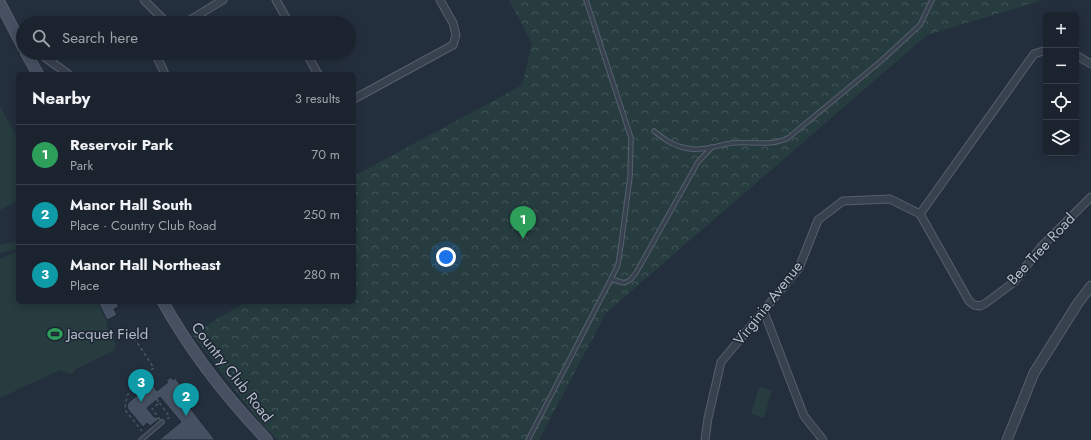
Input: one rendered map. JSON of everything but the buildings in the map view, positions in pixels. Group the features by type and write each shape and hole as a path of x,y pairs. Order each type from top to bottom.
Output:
{"main road":[{"path":"0,3 16,32"},
{"path":"30,60 37,72"},
{"name":"Country Club Road","path":"164,304 209,372 238,410 267,440"}],"street":[{"path":"144,0 160,16"},
{"path":"197,16 223,0"},
{"path":"276,0 285,16"},
{"path":"356,98 453,44 456,35 453,23 440,0"},
{"path":"920,214 1034,54 1043,51"},
{"path":"1079,57 1091,64"},
{"path":"49,60 65,72"},
{"path":"158,60 164,72"},
{"path":"310,60 317,72"},
{"name":"Bee Tree Road","path":"920,214 969,301 974,305 980,306 1014,282 1041,248 1091,197"},
{"name":"Virginia Avenue","path":"705,440 708,418 721,362 799,268 818,220 843,201 890,199 920,214"},
{"path":"1007,440 1034,372 1078,302 1091,286"},
{"path":"764,312 804,416 822,440"}],"lane":[{"path":"528,440 618,265 630,177 631,138 586,0"},
{"path":"654,131 665,140 688,149 702,149 734,143 780,142 788,138 881,61 920,25 932,0"},
{"path":"611,279 624,283 630,280 636,273 698,162 713,146"},
{"path":"141,440 162,422"}],"path":[{"path":"139,331 132,335 154,368 131,385 125,410 143,432"},
{"path":"156,398 170,416 162,422 152,409 159,403 156,398"}],"green space":[{"path":"509,0 1043,0 927,35 606,313 539,440 278,440 262,425 192,334 243,304 356,304 356,175 522,85 532,43"},
{"path":"0,106 16,135 16,201 0,210"},
{"path":"16,242 16,249 0,253 0,245"},
{"name":"Jacquet Field","path":"16,252 16,304 99,304 116,345 113,351 74,370 74,372 70,374 60,370 0,398 0,259"},
{"path":"759,387 772,390 764,418 751,414"}],"place":[{"name":"Reservoir Park","path":"523,239"},
{"name":"Jacquet Field","path":"55,334"},
{"name":"Manor Hall Northeast","path":"141,402"},
{"name":"Manor Hall South","path":"186,416"}]}
